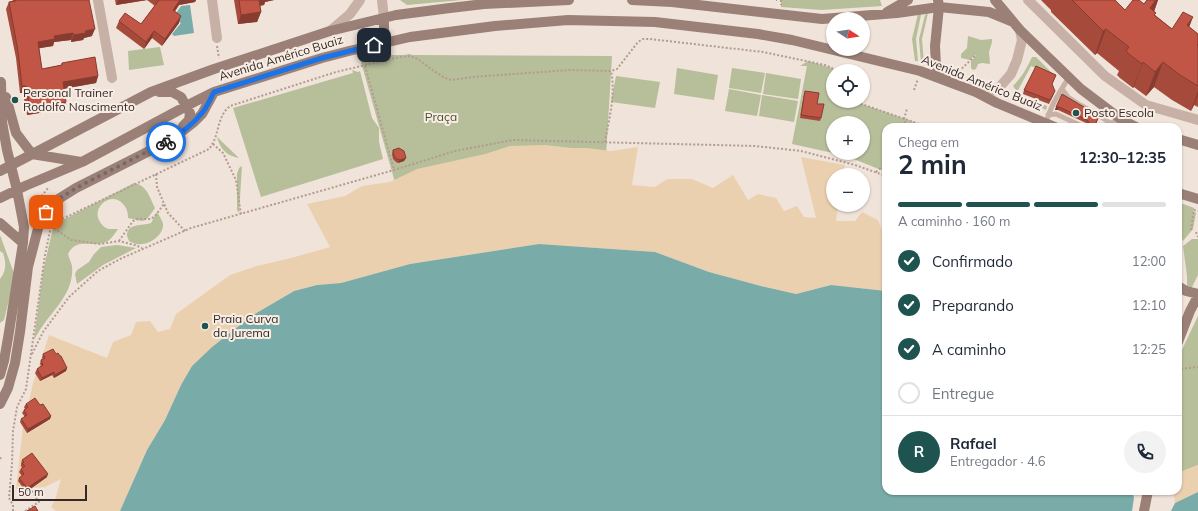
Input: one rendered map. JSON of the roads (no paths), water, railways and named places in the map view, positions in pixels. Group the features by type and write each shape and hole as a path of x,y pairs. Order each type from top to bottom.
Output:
{"main road":[{"name":"Avenida Américo Buaiz","path":"0,172 151,92 330,31 396,15 484,4 569,0"},
{"path":"632,0 672,2 822,19 883,14 939,4 988,12 1011,21"},
{"path":"883,14 908,0"},
{"path":"994,0 1011,21 1080,89 1119,118 1128,123"},
{"path":"939,4 934,46 936,66 948,82"},
{"path":"322,58 380,36 384,31 384,18"},
{"name":"Avenida Américo Buaiz","path":"0,198 82,162 214,92 322,58 410,37 496,26 568,20 655,22 758,34 792,40 920,71 976,92 997,103 1050,122"},
{"path":"0,375 9,332 23,243 24,227 17,190 1,126 1,79"},
{"path":"1,79 16,133 32,154 82,162"},
{"path":"151,92 172,92 181,97 190,113 189,120 171,140"},
{"path":"0,404 8,388 15,363 28,267 40,221 52,203 76,188 171,140 202,114 214,92"},
{"path":"1182,140 1198,145"},
{"path":"1182,194 1198,199"},
{"path":"0,223 23,243"},
{"path":"1182,288 1198,295 1182,332"},
{"path":"1144,511 1147,495"}],"street":[{"path":"98,0 112,78"},
{"path":"212,0 217,38"},
{"path":"330,31 350,14 360,0"},
{"path":"382,0 384,18"},
{"path":"1028,0 1105,76 1146,105 1198,120"},
{"path":"976,92 997,90 1011,74 1017,60 1022,40 1020,30"}],"lane":[{"path":"1050,122 1062,89 1069,77"},
{"path":"1062,89 1068,97 1110,123 1115,122 1119,118"},
{"path":"1050,122 1056,114 1075,123"}],"water":[{"path":"190,5 194,33 174,36 172,34 181,23 173,18 181,6"},
{"path":"539,244 655,252 709,272 796,294 831,285 882,291 882,495 1133,495 1132,511 120,511 147,450 165,420 181,385 192,366 212,347 253,315 294,291 317,285 341,283 410,264"},
{"path":"1198,492 1198,511 1171,511 1175,503"}],"place":[{"name":"Personal Trainer Rodolfo Nascimento","path":"15,100"},
{"name":"Posto Escola","path":"1076,113"},
{"name":"Praia Curva da Jurema","path":"205,326"}],"park label":[{"name":"Praça","path":"441,117"}]}
